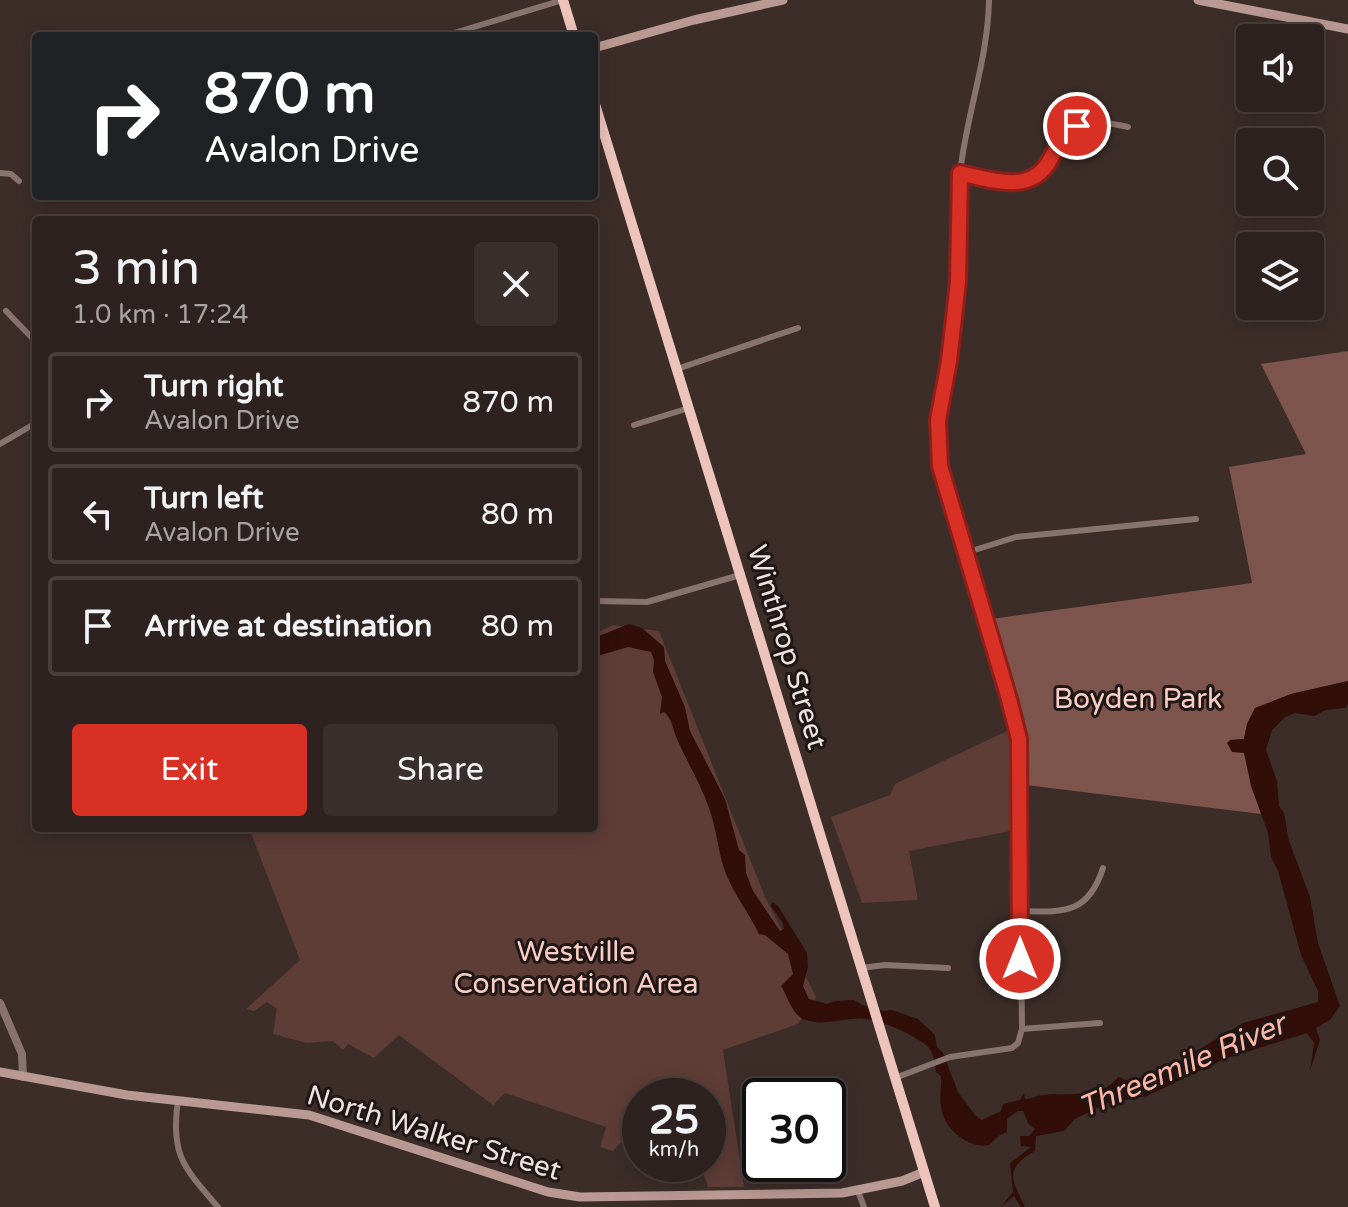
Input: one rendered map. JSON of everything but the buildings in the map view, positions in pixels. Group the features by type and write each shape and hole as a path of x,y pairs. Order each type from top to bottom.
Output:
{"highway":[{"path":"563,0 573,32"},
{"name":"Winthrop Street","path":"598,114 935,1207"}],"main road":[{"path":"598,47 702,18 783,0"},
{"path":"1198,0 1348,29"},
{"name":"North Walker Street","path":"0,1072 103,1092 287,1112 331,1120 548,1192 580,1197 858,1191 902,1181 924,1172"}],"street":[{"path":"457,32 563,0"},
{"path":"895,1078 948,1057 1012,1048 1018,1043 1022,1029 1019,739 940,466 938,429 955,319 960,173 984,59 989,0"},
{"path":"960,173 999,181 1025,182 1042,173 1067,132 1077,126 1097,122 1128,127"},
{"path":"0,173 11,174 19,181"},
{"path":"6,311 32,338"},
{"path":"677,369 798,328"},
{"path":"634,425 689,408"},
{"path":"0,444 32,425"},
{"path":"965,553 1016,537 1196,519"},
{"path":"598,601 647,602 740,575"},
{"path":"1020,911 1073,908 1086,900 1097,887 1103,868"},
{"path":"861,968 885,965 948,968"},
{"path":"0,1003 22,1054 23,1077"},
{"path":"1022,1029 1100,1023"},
{"path":"178,1100 174,1138 178,1151 185,1166 218,1207"},
{"path":"858,1191 864,1207"}],"green space":[{"name":"Boyden Park","path":"1348,351 1348,681 1291,694 1255,708 1244,739 1230,740 1228,743 1244,753 1261,814 1026,785 1026,738 991,619 1252,583 1229,467 1306,454 1261,364"},
{"name":"Westville Conservation Area","path":"613,625 659,631 765,897 816,997 798,1024 723,1050 744,1187 708,1187 706,1182 726,1182 726,1078 622,1078 622,1141 613,1151 600,1147 606,1127 505,1093 493,1105 399,1035 374,1058 348,1044 343,1050 333,1041 307,1043 273,1034 277,1009 267,1002 254,1011 246,1009 300,960 251,832 598,832 598,632"},
{"path":"1011,729 1016,830 909,851 918,900 862,903 831,817 890,795 895,784"}],"water":[{"name":"Threemile River","path":"629,624 642,628 664,647 665,661 685,707 690,731 725,799 739,850 745,855 746,873 753,891 780,931 784,929 771,906 772,902 778,906 807,953 808,967 803,986 809,999 827,1004 854,1000 862,1005 892,1010 918,1019 935,1035 937,1047 943,1053 958,1092 982,1120 1001,1111 1003,1104 1020,1100 1024,1093 1025,1099 1041,1095 1084,1094 1103,1089 1118,1077 1126,1080 1157,1075 1243,1023 1318,1002 1318,991 1301,955 1278,871 1271,857 1268,833 1251,786 1244,753 1232,752 1227,743 1244,739 1255,708 1291,694 1348,681 1348,704 1345,708 1326,710 1314,716 1295,713 1285,717 1272,730 1266,750 1277,781 1279,806 1284,813 1289,841 1310,897 1318,943 1340,1006 1330,1020 1316,1028 1320,1040 1310,1071 1314,1043 1307,1033 1224,1059 1147,1096 1107,1103 1075,1119 1064,1131 1036,1136 1035,1151 1018,1163 1013,1175 1025,1207 1021,1207 1014,1196 1001,1207 1013,1192 1010,1163 1031,1147 1021,1146 1020,1136 1029,1136 1035,1129 1028,1123 1023,1111 1007,1119 1007,1132 989,1145 965,1141 952,1130 943,1115 941,1076 936,1072 932,1053 925,1044 874,1020 860,1018 813,1022 797,1014 781,986 793,974 788,954 765,935 759,934 734,890 723,866 706,799 669,718 664,712 660,714 662,697 653,672 651,652 628,647 598,656 598,636"}],"route":[{"path":"1020,959 1019,739 940,466 938,429 957,301 960,173 999,181 1025,182 1042,173 1067,132 1077,126"}]}
